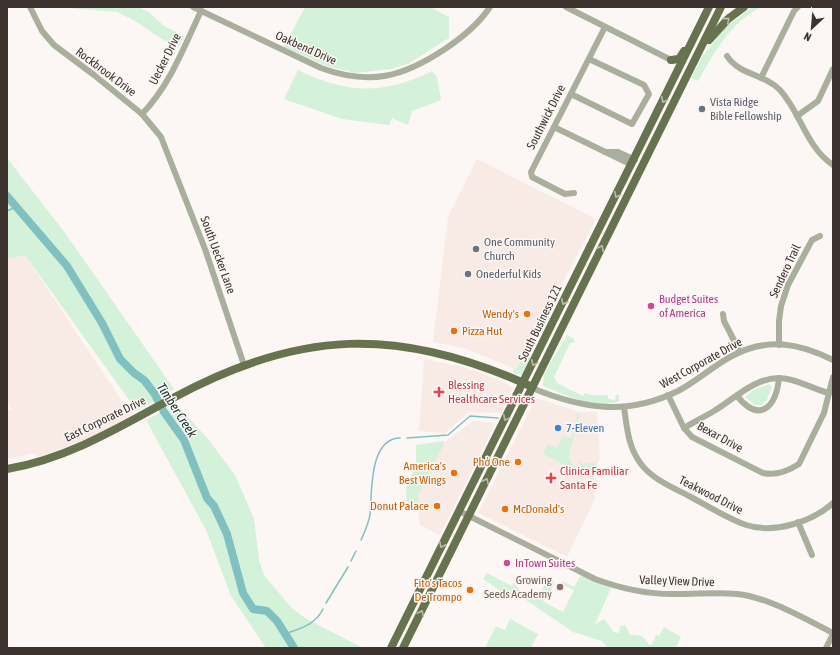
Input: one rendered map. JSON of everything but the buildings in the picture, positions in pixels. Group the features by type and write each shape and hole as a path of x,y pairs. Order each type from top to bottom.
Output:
{"main road":[{"name":"South Business 121","path":"393,646 459,510 524,384 709,7"},
{"path":"716,18 717,7"},
{"name":"South Business 121","path":"403,648 721,7"},
{"path":"696,58 719,28 744,7"},
{"path":"671,60 679,59 685,49 690,46"},
{"path":"678,94 681,65"},
{"path":"639,173 636,169 644,152 641,146"},
{"path":"575,278 584,283"},
{"name":"East Corporate Drive","path":"7,469 39,462 72,450 136,419 223,373 295,349 356,343 424,350 454,356 485,367 532,388"}],"street":[{"name":"Rockbrook Drive","path":"30,7 42,30 54,45 142,114 161,137 169,153"},
{"name":"Oakbend Drive","path":"193,7 333,73 368,78 391,75 419,65 475,27 490,7"},
{"path":"566,7 681,65"},
{"path":"761,78 794,11 798,7"},
{"name":"Uecker Drive","path":"142,114 155,100 166,84 202,11"},
{"name":"Southwick Drive","path":"574,193 565,194 532,177 531,172 605,27"},
{"path":"727,56 732,64 761,78 779,89 797,116 812,144 821,155 833,165"},
{"path":"571,94 632,124 648,94 644,85 589,59"},
{"path":"797,116 818,101 833,69"},
{"path":"554,127 604,152 618,152 633,163"},
{"name":"South Uecker Lane","path":"169,153 205,249 244,365"},
{"name":"Sendero Trail","path":"779,345 781,306 788,285 812,240 820,236"},
{"path":"723,314 724,321 740,352"},
{"name":"West Corporate Drive","path":"532,388 582,405 601,408 624,407 644,403 668,395 691,384 740,352 752,348 779,345 807,348 833,360"},
{"path":"684,428 751,386 766,379 779,378 794,380 829,393 833,377"},
{"path":"737,396 750,409 758,411 765,409 774,400 778,391 779,378"},
{"name":"Bexar Drive","path":"668,395 684,428 692,437 763,473 771,474 799,464 824,413 829,393"},
{"name":"Teakwood Drive","path":"624,407 630,445 642,465 653,476 745,525 769,528 798,522 815,515 833,503"},
{"name":"Valley View Drive","path":"459,510 595,579 616,586 656,594 724,593 748,596 772,605 833,634"},
{"path":"798,522 812,555"},
{"path":"826,648 833,634"},
{"path":"393,646 403,648"}],"shaded area":[{"path":"477,159 596,219 517,370 464,348 433,342 448,217"},
{"path":"25,255 131,415 95,436 41,456 36,457 35,453 7,459 7,410 11,409 7,403 7,259"},
{"path":"424,359 467,368 506,383 513,389 501,413 469,412 445,433 419,431"},
{"path":"536,398 580,412 597,412 600,457 594,471 594,478 601,483 594,496 595,499 567,557 478,513"},
{"path":"473,421 495,423 440,535 420,525 417,496 444,443"}],"green space":[{"path":"56,7 138,7 149,12 164,26 184,36 179,46 162,39 135,21 117,12"},
{"path":"305,7 430,7 449,17 449,38 408,64 391,69 355,73 327,66 284,47"},
{"path":"752,7 762,7 751,13 732,29 717,49 698,81 691,78 702,57 725,28"},
{"path":"298,70 333,84 365,88 381,88 397,84 414,79 432,71 437,77 441,100 412,111 408,125 392,118 389,125 342,119 284,99"},
{"path":"7,158 65,233 174,389 137,411 25,255 7,259"},
{"path":"567,335 574,339 575,342 570,343 554,377 557,383 583,396 585,393 590,395 608,395 608,399 615,400 616,395 619,395 619,401 610,404 591,403 570,397 543,386 544,374"},
{"path":"525,354 531,358 523,375 513,373 513,370 517,368"},
{"path":"770,384 772,388 767,398 768,399 762,405 753,405 753,403 745,397 753,390"},
{"path":"176,404 208,439 235,475 254,519 259,560 264,575 292,608 305,618 363,648 266,648 231,596 206,530 146,420"},
{"path":"578,412 579,417 569,454 570,461 577,471 543,454 548,444 557,448 563,436 572,438"},
{"path":"444,441 444,444 418,495 419,504 407,504 406,487 416,466 416,445"},
{"path":"597,459 593,480 587,476 578,462 581,461 581,464 596,463"},
{"path":"487,573 512,586 514,583 522,592 531,595 540,595 546,580 552,577 554,584 549,595 543,601 563,612 574,590 561,584 562,581 574,587 581,575 611,588 596,622 595,621 596,624 604,619 614,632 619,633 620,626 625,625 630,635 641,636 649,645 652,644 656,635 659,636 664,627 681,637 676,647 674,646 673,648 608,648 602,641 573,632 523,598 511,596 497,589 483,579"},
{"path":"510,619 538,634 531,648 485,648 496,626 505,630"}],"waterway":[{"name":"Timber Creek","path":"7,196 67,266 102,323 120,359 134,373 144,380 184,440 207,498 214,506 227,534 243,593 253,609 267,611 277,621 294,648"},
{"path":"7,211 16,207"},
{"path":"407,438 448,435 470,416 498,418"},
{"path":"361,540 367,527 369,517 372,481 377,457 383,447 390,440 400,438"},
{"path":"351,561 356,551"},
{"path":"326,603 348,567"},
{"path":"285,634 302,628 312,622 323,609"}],"place":[{"name":"Vista Ridge Bible Fellowship","path":"702,109"},
{"name":"One Community Church","path":"476,249"},
{"name":"Onederful Kids","path":"468,274"},
{"name":"Budget Suites of America","path":"651,306"},
{"name":"Wendy's","path":"527,314"},
{"name":"Pizza Hut","path":"454,331"},
{"name":"Blessing Healthcare Services","path":"439,392"},
{"name":"7-Eleven","path":"558,428"},
{"name":"Phở One","path":"518,462"},
{"name":"America's Best Wings","path":"454,473"},
{"name":"Clinica Familiar Santa Fe","path":"551,478"},
{"name":"Donut Palace","path":"437,506"},
{"name":"McDonald's","path":"505,509"},
{"name":"InTown Suites","path":"507,563"},
{"name":"Growing Seeds Academy","path":"560,587"},
{"name":"Fito's Tacos De Trompo","path":"470,590"}]}
